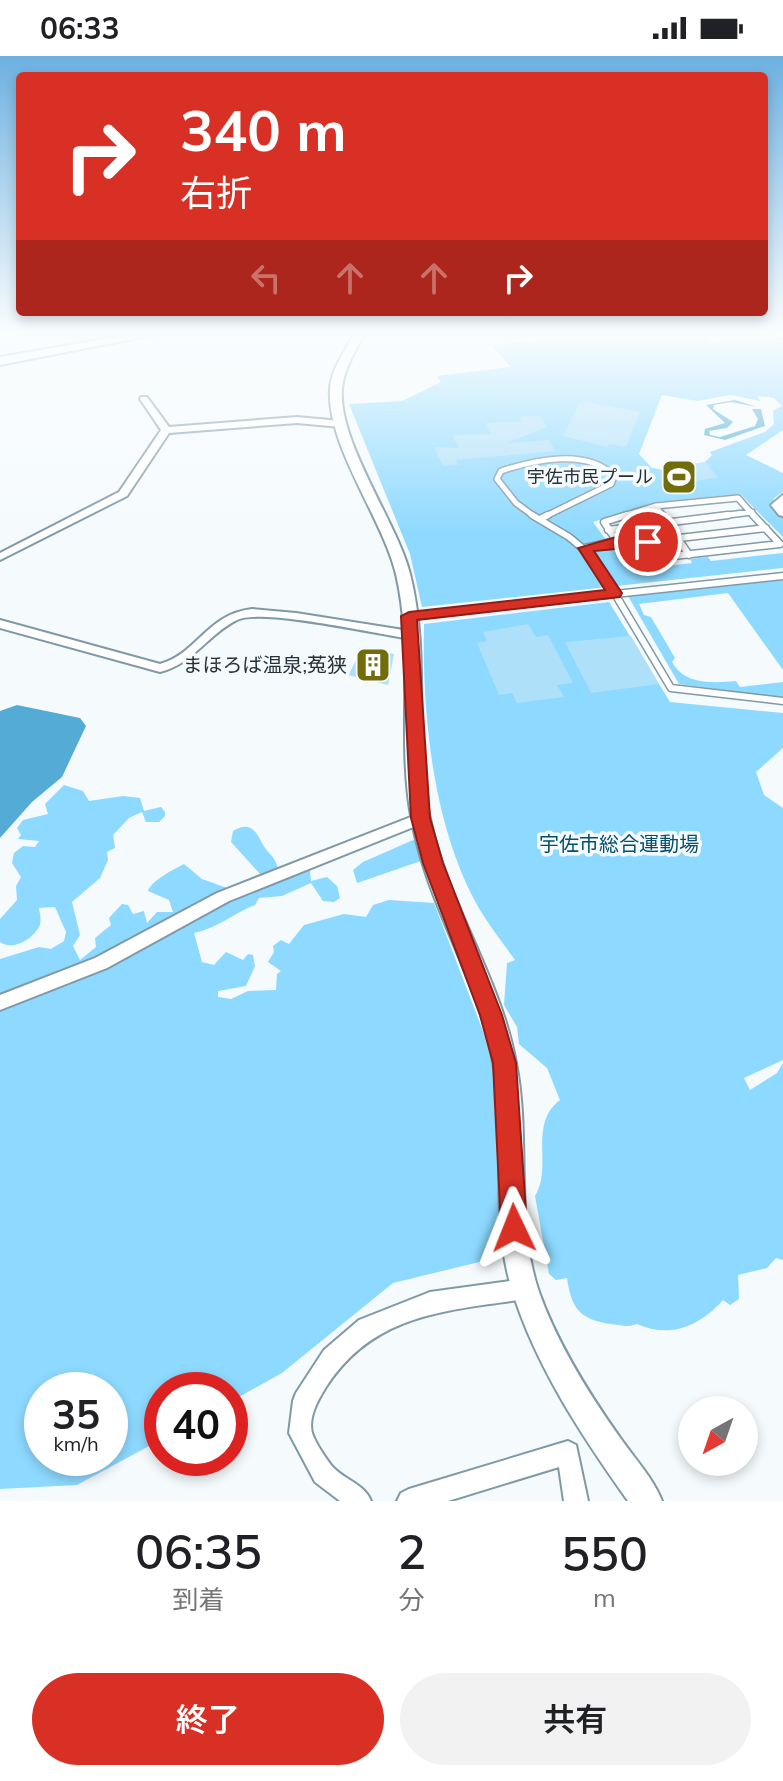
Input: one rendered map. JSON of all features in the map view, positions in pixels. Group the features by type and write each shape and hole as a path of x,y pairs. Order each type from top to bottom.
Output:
{"street":[{"path":"338,398 341,424 399,559 410,626 421,818 433,863 491,1015 505,1063 514,1228 525,1289 554,1359 586,1417 647,1501"},
{"path":"144,399 166,430"},
{"path":"166,430 290,420 341,424"},
{"path":"0,557 123,494 166,430"},
{"path":"783,498 776,505 783,513"},
{"path":"0,624 160,668 176,664 210,632 243,613 410,626"},
{"path":"0,1003 101,963 223,897 421,818"},
{"path":"359,1501 323,1474 300,1433 304,1401 332,1358 367,1328 430,1303 525,1289"},
{"path":"409,1501 568,1453 576,1501"}],"lane":[{"path":"540,519 611,484 614,480 611,470 598,461 579,459 513,467 501,471 497,479 505,497 585,548 671,688 783,701"},
{"path":"738,498 752,512 780,544 630,561 604,522 656,506 738,498"},
{"path":"656,506 689,555"},
{"path":"608,530 752,512"},
{"path":"585,548 766,528"},
{"path":"410,626 615,593 783,576"}],"green space":[{"path":"407,398 661,398 639,454 652,468 664,470 705,462 712,455 710,452 765,432 774,424 773,411 782,406 774,398 783,398 783,430 746,455 783,473 783,492 774,498 773,505 783,516 783,537 740,494 657,502 593,522 626,567 638,565 641,569 692,563 690,559 708,557 711,561 783,553 783,568 422,607 410,554 349,404"},
{"path":"783,580 783,670 728,593 639,604 644,615 651,617 675,658 672,662 677,670 684,675 708,682 736,681 740,687 783,682 783,698 679,684 628,596"},
{"name":"宇佐市総合運動場","path":"609,602 670,702 783,713 783,748 756,772 764,795 783,808 783,1060 744,1078 750,1090 777,1073 783,1063 783,1260 776,1258 767,1268 738,1275 739,1299 730,1305 723,1300 694,1323 673,1330 637,1324 618,1325 588,1318 576,1308 567,1278 556,1280 549,1274 535,1196 542,1172 545,1121 560,1100 547,1068 519,1044 517,1027 504,1005 507,963 515,960 484,916 464,878 441,808 428,734 424,624"},
{"path":"64,785 83,791 89,801 123,796 140,798 144,811 161,807 165,812 159,822 146,822 142,812 129,818 113,835 115,848 107,852 108,860 100,878 72,902 80,935 73,946 80,960 96,947 95,938 111,925 109,918 122,904 128,905 133,914 144,911 147,923 157,912 173,912 169,900 148,891 158,879 184,864 202,879 230,889 261,875 231,842 233,831 239,828 248,827 254,831 279,871 301,864 310,871 311,881 327,877 337,886 340,898 334,902 323,901 311,883 282,896 259,898 255,905 211,928 194,933 202,962 214,965 226,952 243,960 248,954 253,955 255,966 246,986 218,991 218,997 231,999 248,991 276,990 277,974 281,971 268,962 274,952 273,946 281,940 289,944 304,925 344,914 366,917 373,905 389,900 434,903 486,1039 501,1103 504,1256 393,1283 282,1373 248,1392 248,1372 144,1372 144,1449 128,1457 128,1372 24,1372 24,1476 94,1476 77,1485 0,1489 0,959 39,947 51,949 64,941 66,932 55,907 39,908 40,922 36,932 21,943 10,945 0,942 0,919 17,900 16,886 21,877 12,863 14,853 23,846 35,847 39,841 18,839 21,835 17,828 23,820 48,814 45,804"},
{"path":"413,840 422,843 425,853 421,861 357,883 353,870 363,862"}],"shaded area":[{"path":"735,400 757,407 731,402 714,405 713,409 733,422 727,428 709,431 710,435 720,437 755,426 758,419 752,409 761,409 765,426 725,440 704,435 705,429 725,423 706,405"},
{"path":"17,705 80,718 86,726 62,777 32,802 0,838 0,711"}],"building":[{"path":"581,401 640,412 626,447 609,444 607,447 563,436"},
{"path":"540,416 547,427 507,443 548,440 556,451 456,460 458,465 443,466 434,447 459,448 452,435 491,434 486,423 522,422 519,417"},
{"path":"705,462 718,477 675,485 664,470"},
{"path":"528,624 536,637 548,635 573,683 557,685 564,697 517,703 512,693 499,695 477,643 487,641 483,632"},
{"path":"631,636 659,684 591,693 565,642"},
{"name":"まほろば温泉;菟狭","path":"363,648 394,654 388,685 348,675"}],"place":[{"name":"宇佐市民プール","path":"679,477"},
{"name":"まほろば温泉;菟狭","path":"373,665"}],"route":[{"path":"514,1228 505,1063 482,989 433,863 421,818 409,616 615,593 585,548 616,541 619,545 648,542"}]}
